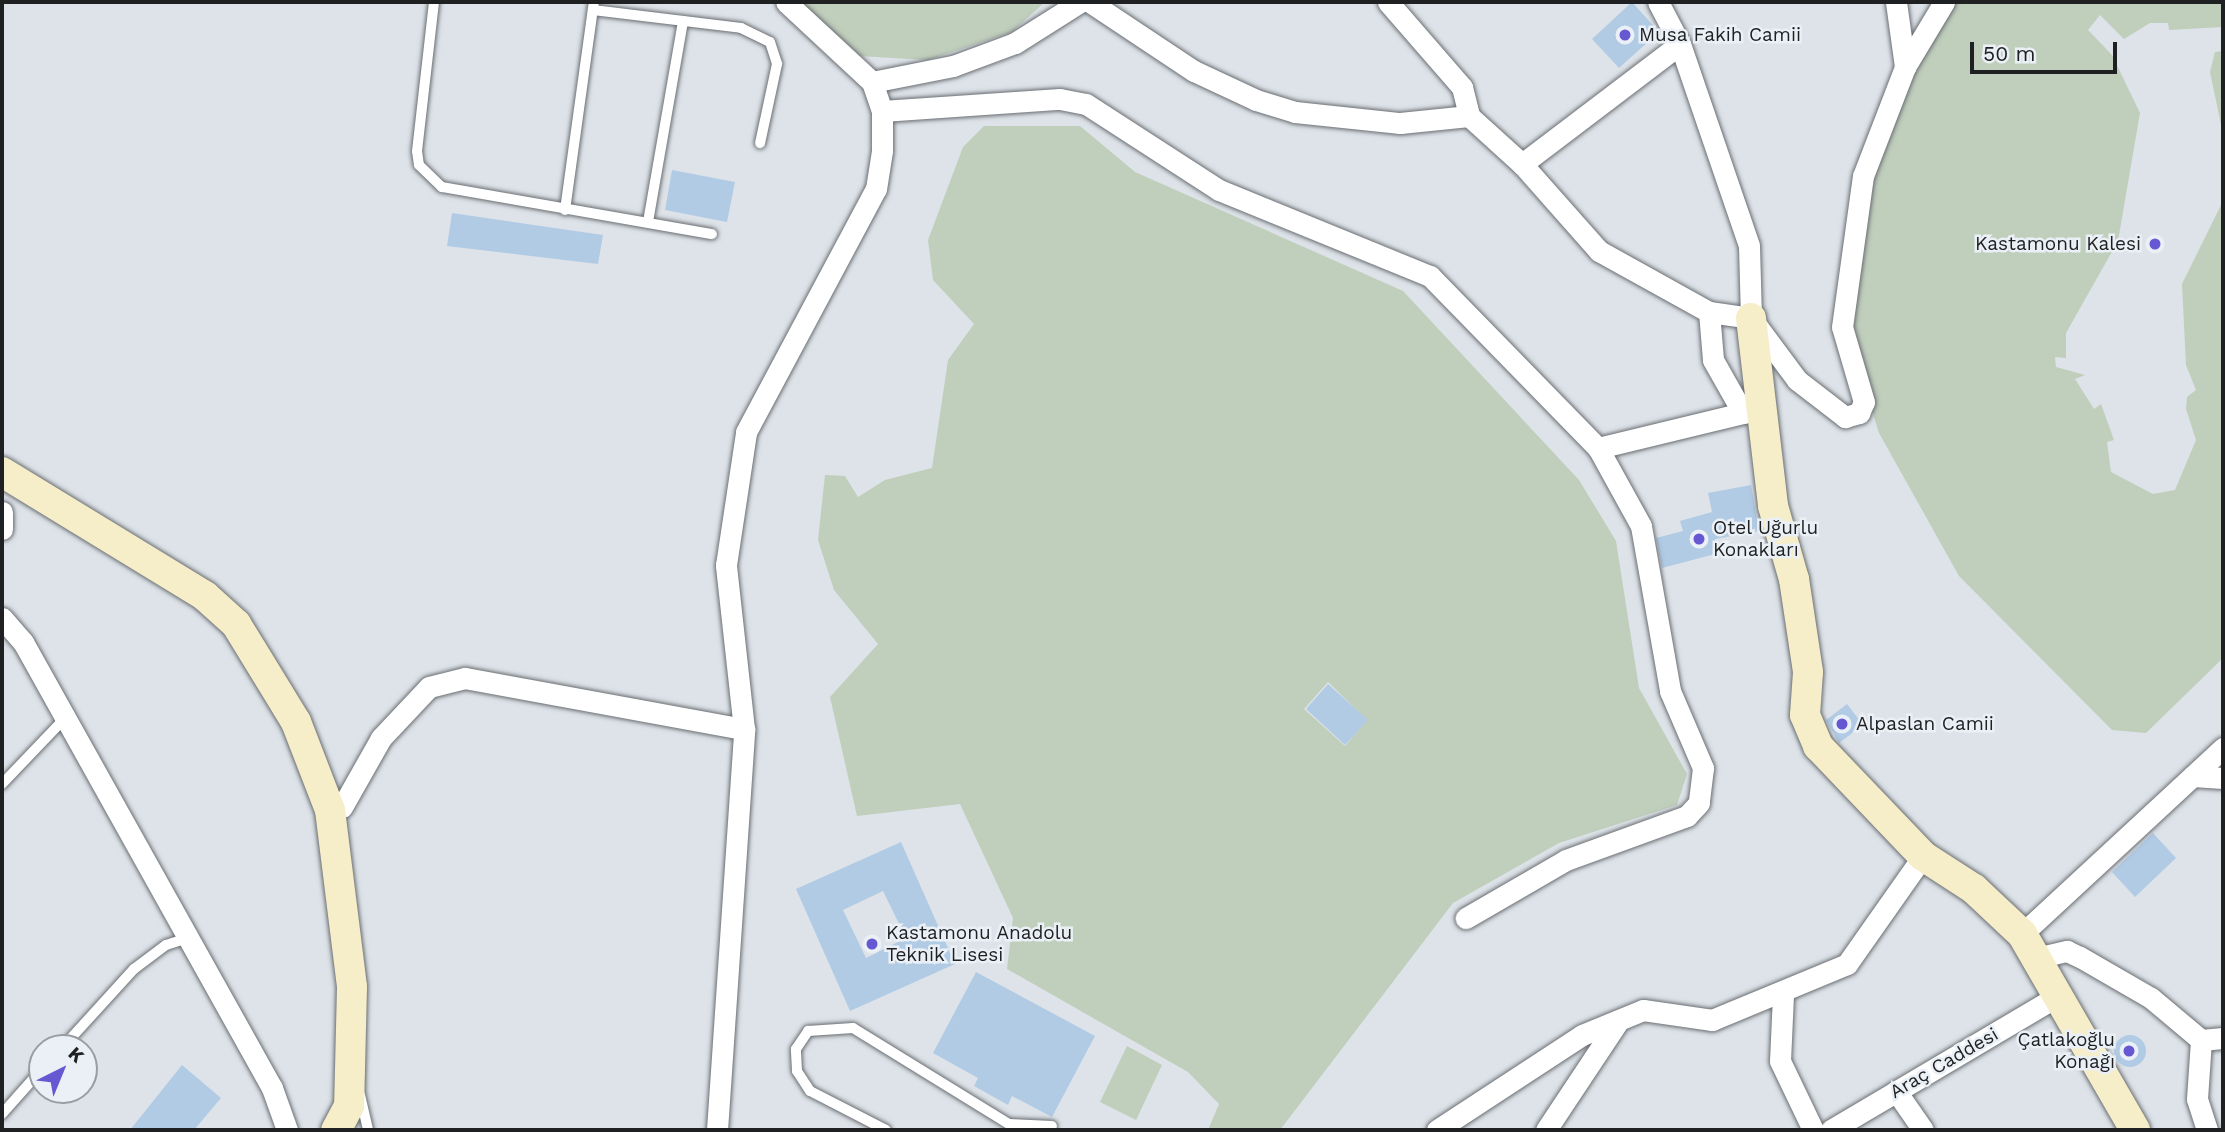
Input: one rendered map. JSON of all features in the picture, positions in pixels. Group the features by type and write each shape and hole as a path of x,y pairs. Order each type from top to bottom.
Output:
{"main road":[{"path":"1751,318 1751,411 1773,506 1794,579 1808,672 1805,715 1836,769 1923,856 1975,889 2029,946 2135,1130"},
{"path":"2,472 205,596 236,624 296,722 330,810 352,987 343,1122"}],"street":[{"path":"724,1129 744,729 726,565 746,432 876,189 882,111 872,82 786,2"},
{"path":"872,82 953,66 1015,43 1080,2"},
{"path":"1090,2 1194,71 1256,100 1295,112 1400,123 1469,116"},
{"path":"1388,2 1462,88 1469,116 1522,164 1599,251 1709,312 1751,318"},
{"path":"1896,2 1905,67"},
{"path":"1662,3 1680,44 1749,246 1751,318 1797,380 1827,408 1845,417 1859,413 1864,402 1842,327 1863,176 1905,67 1944,2"},
{"path":"1522,164 1680,44"},
{"path":"882,111 1060,99 1086,103 1219,190 1430,275 1598,448 1641,526 1670,691 1703,768 1699,803 1687,816 1566,859 1466,918"},
{"path":"1598,448 1751,411 1713,360 1709,312"},
{"path":"2,512 2,529"},
{"path":"2,618 23,642 272,1088 287,1130"},
{"path":"330,810 342,807 381,738 429,687 465,678 744,729"},
{"path":"2029,946 2223,748"},
{"path":"2193,776 2223,778"},
{"path":"1437,1130 1582,1035 1643,1010 1712,1020 1783,995 1847,964 1923,856"},
{"path":"2029,946 2067,951 2080,957 2151,998 2201,1040 2223,1038"},
{"path":"1783,995 1780,1061 1813,1130"},
{"name":"Araç Caddesi","path":"1831,1130 2058,996"},
{"path":"1546,1130 1619,1020"},
{"path":"2201,1040 2197,1099 2207,1130"},
{"path":"1896,1091 1923,1130"}],"lane":[{"path":"434,2 419,165 454,192 712,234"},
{"path":"565,211 593,6 741,28 770,42 777,64 760,143"},
{"path":"648,222 683,21"},
{"path":"2,785 65,718"},
{"path":"75,1034 134,968 166,944 188,938"},
{"path":"886,1130 810,1091 797,1071 796,1049 808,1031 853,1028 1009,1124 1052,1126"},
{"path":"2,1114 28,1085"},
{"path":"343,1122 360,1094 368,1130"}],"green space":[{"path":"799,2 1045,2 1012,32 928,60 859,56"},
{"path":"1950,2 2223,2 2223,27 2169,30 2168,23 2150,23 2124,39 2100,15 2088,30 2112,55 2140,113 2118,241 2066,333 2066,358 2055,357 2056,367 2085,375 2075,379 2094,409 2101,404 2114,440 2107,442 2111,472 2153,494 2175,490 2196,440 2186,409 2187,397 2196,390 2186,365 2182,284 2223,201 2223,658 2146,733 2112,730 1959,576 1879,433 1851,344 1859,205 1901,88"},
{"path":"2223,51 2223,134 2210,72 2215,52"},
{"path":"984,126 1080,126 1135,172 1403,291 1579,480 1616,541 1639,688 1687,774 1677,805 1559,843 1453,903 1280,1130 1208,1130 1219,1104 1188,1072 1007,969 1013,918 960,804 857,816 830,697 878,644 834,590 818,540 825,475 845,476 858,497 885,480 932,468 948,360 974,324 933,280 928,240 963,147","holes":["1328,682 1367,720 1345,746 1304,709"]},
{"path":"1127,1046 1162,1065 1136,1120 1100,1102"}],"building":[{"name":"Musa Fakih Camii","path":"1632,2 1659,32 1619,68 1592,39"},
{"path":"672,170 735,182 727,222 665,210"},
{"path":"452,213 603,235 598,264 447,246"},
{"path":"1751,485 1759,531 1715,539 1719,553 1662,568 1656,538 1683,531 1680,521 1712,512 1708,493"},
{"path":"1328,684 1368,720 1345,745 1306,709"},
{"name":"Alpaslan Camii","path":"1847,704 1863,725 1839,743 1826,720"},
{"path":"2153,833 2176,858 2135,897 2112,872"},
{"path":"901,842 955,964 850,1011 796,889","holes":["883,891 906,938 866,958 843,910"]},
{"path":"976,972 1095,1036 1052,1117 1012,1096 1008,1105 974,1086 978,1078 933,1053"},
{"name":"Çatlakoğlu Konağı","path":"2130,1035 2141,1040 2146,1051 2141,1062 2130,1067 2119,1062 2114,1051 2119,1040"},
{"path":"182,1065 221,1098 194,1130 130,1130"}],"place":[{"name":"Musa Fakih Camii","path":"1625,35"},
{"name":"Kastamonu Kalesi","path":"2155,244"},
{"name":"Otel Uğurlu Konakları","path":"1699,539"},
{"name":"Alpaslan Camii","path":"1842,724"},
{"name":"Kastamonu Anadolu Teknik Lisesi","path":"872,944"},
{"name":"Çatlakoğlu Konağı","path":"2129,1051"}]}
